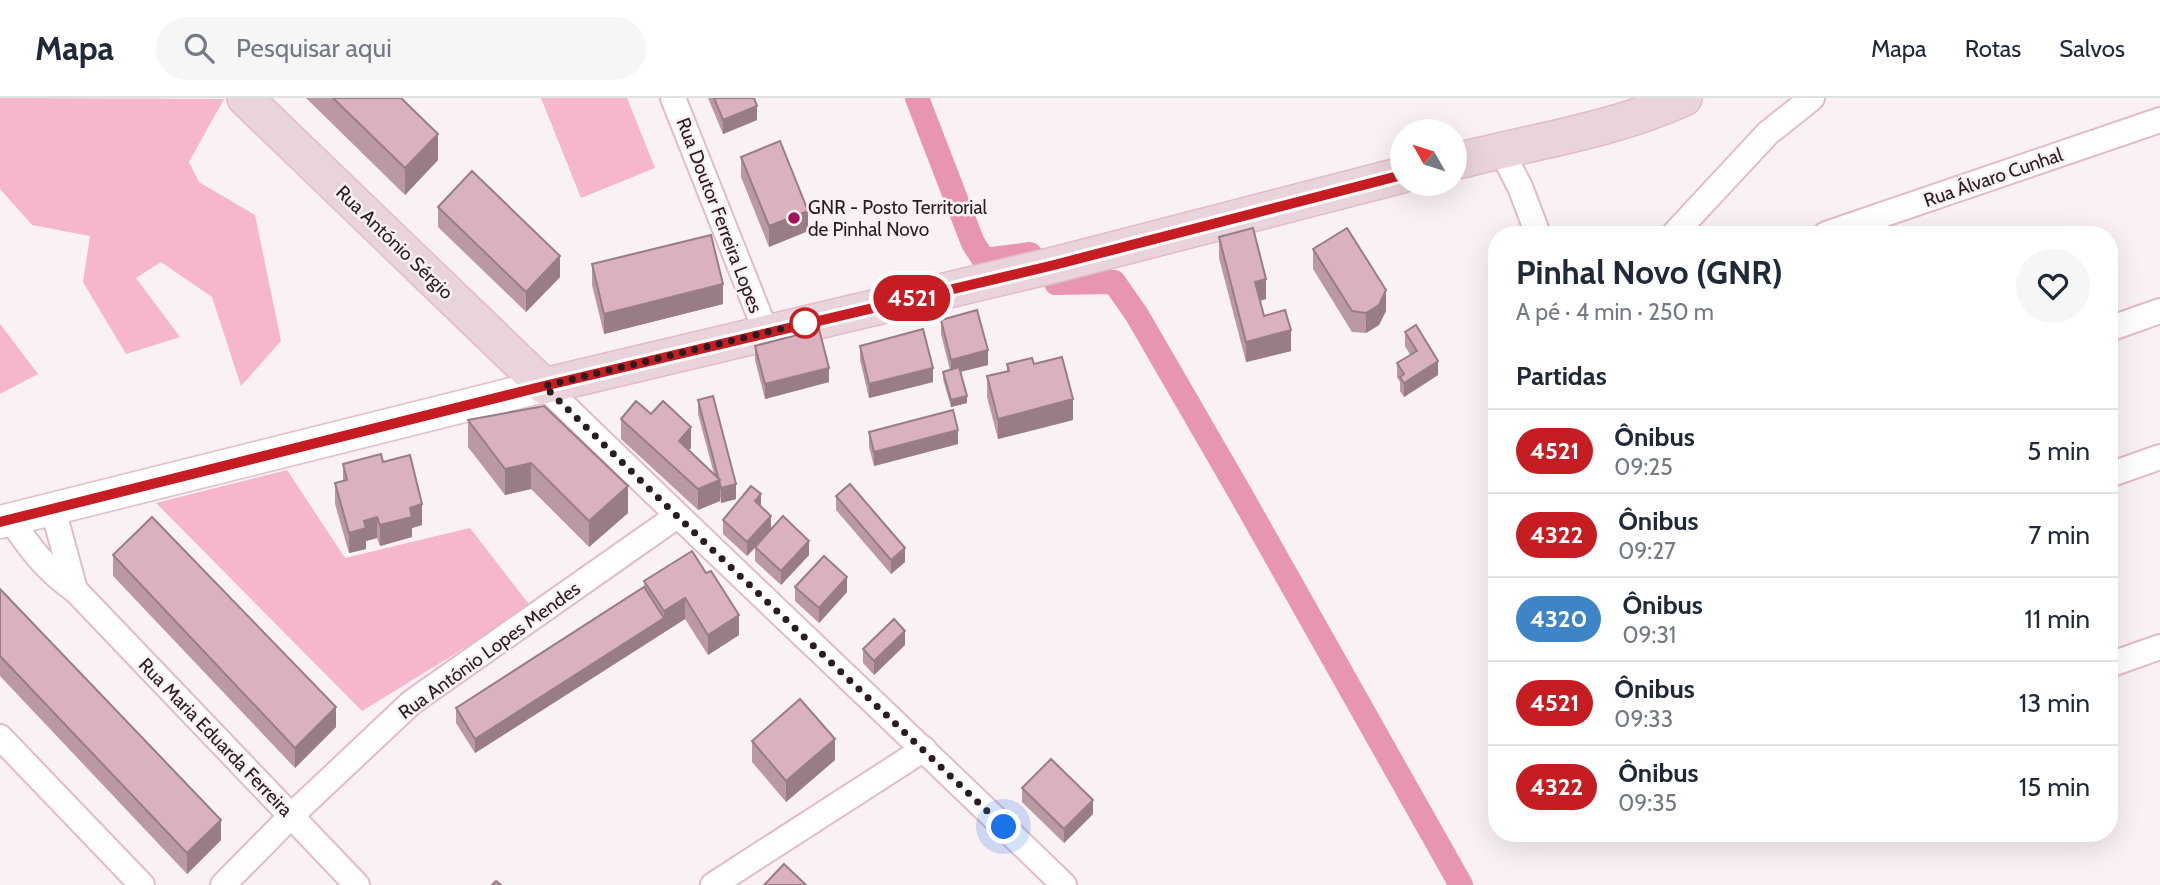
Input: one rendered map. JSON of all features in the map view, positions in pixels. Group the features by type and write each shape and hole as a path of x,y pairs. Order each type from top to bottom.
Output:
{"main road":[{"name":"Rua António Sérgio","path":"245,98 544,386"},
{"path":"1467,159 1594,128 1647,113 1684,98"},
{"path":"544,386 1054,265 1390,178"}],"street":[{"name":"Rua Doutor Ferreira Lopes","path":"673,98 766,332"},
{"path":"1681,226 1768,133 1812,98"},
{"name":"Rua Álvaro Cunhal","path":"1849,226 2160,120"},
{"path":"1501,150 1520,187 1535,226"},
{"path":"2118,326 2160,311"},
{"path":"3,521 544,386 1064,885"},
{"path":"2118,472 2160,457"},
{"name":"Rua Maria Eduarda Ferreira","path":"53,509 75,590"},
{"name":"Rua António Lopes Mendes","path":"223,885 292,815 412,702 677,516"},
{"name":"Rua Maria Eduarda Ferreira","path":"3,521 57,578 75,590 357,885"},
{"path":"2118,662 2160,647"},
{"path":"0,737 142,885"},
{"path":"713,885 924,749"}],"shaded area":[{"path":"0,98 224,99 189,162 199,182 255,215 281,341 241,386 212,297 161,262 136,278 180,337 126,354 83,282 90,236 32,225 0,189"},
{"path":"541,98 627,98 655,168 581,198"},
{"path":"0,324 38,374 0,394"},
{"path":"287,470 345,558 470,528 531,607 362,711 156,503"}],"building":[{"path":"333,98 401,98 438,134 405,168"},
{"path":"714,98 754,98 757,106 723,120"},
{"path":"780,141 808,211 769,226 741,157"},
{"path":"472,171 560,256 526,292 438,207"},
{"path":"1253,228 1266,279 1255,282 1264,316 1285,310 1291,330 1246,342 1219,237"},
{"path":"1347,228 1386,290 1379,305 1366,313 1352,311 1313,249"},
{"path":"711,235 723,284 604,314 592,264"},
{"path":"977,310 988,350 951,360 941,320"},
{"path":"1416,325 1438,361 1404,383 1400,377 1404,374 1397,363 1417,351 1405,332"},
{"path":"819,329 829,368 765,384 755,346"},
{"path":"923,329 933,368 869,384 860,346"},
{"path":"1062,357 1073,399 998,419 987,376 1009,371 1007,364 1032,358 1034,364"},
{"path":"959,367 967,396 951,400 943,372"},
{"path":"713,396 736,484 721,488 698,400"},
{"path":"636,401 651,414 663,401 691,427 679,441 720,480 698,489 621,419"},
{"path":"544,406 628,486 589,521 531,463 505,469 468,420"},
{"path":"953,410 958,430 874,452 869,432"},
{"path":"381,454 383,462 410,455 422,504 410,508 412,517 380,525 377,517 364,521 366,528 349,533 335,483 347,480 343,464"},
{"path":"850,484 905,548 891,560 836,496"},
{"path":"751,486 761,494 755,501 771,516 747,542 723,520"},
{"path":"783,516 809,541 781,571 755,547"},
{"path":"152,517 336,707 295,748 113,555"},
{"path":"692,551 706,573 711,571 739,615 708,635 685,598 664,611 644,581"},
{"path":"824,556 847,577 819,608 795,587"},
{"path":"644,587 664,618 475,739 456,708"},
{"path":"0,589 221,820 187,853 0,656"},
{"path":"894,619 905,631 874,661 863,649"},
{"path":"800,699 835,739 786,781 752,741"},
{"path":"1051,759 1093,800 1064,829 1022,788"},
{"path":"784,864 806,885 764,885"}],"waterway":[{"path":"917,98 973,243 984,260 1030,254"},
{"path":"1056,283 1114,282 1137,315 1461,885"}],"bus line":[{"name":"4521","path":"0,522 544,386 1054,265 1390,178"}],"place":[{"name":"GNR - Posto Territorial de Pinhal Novo","path":"794,218"}],"route":[{"path":"805,323 544,386 1004,827"}]}
